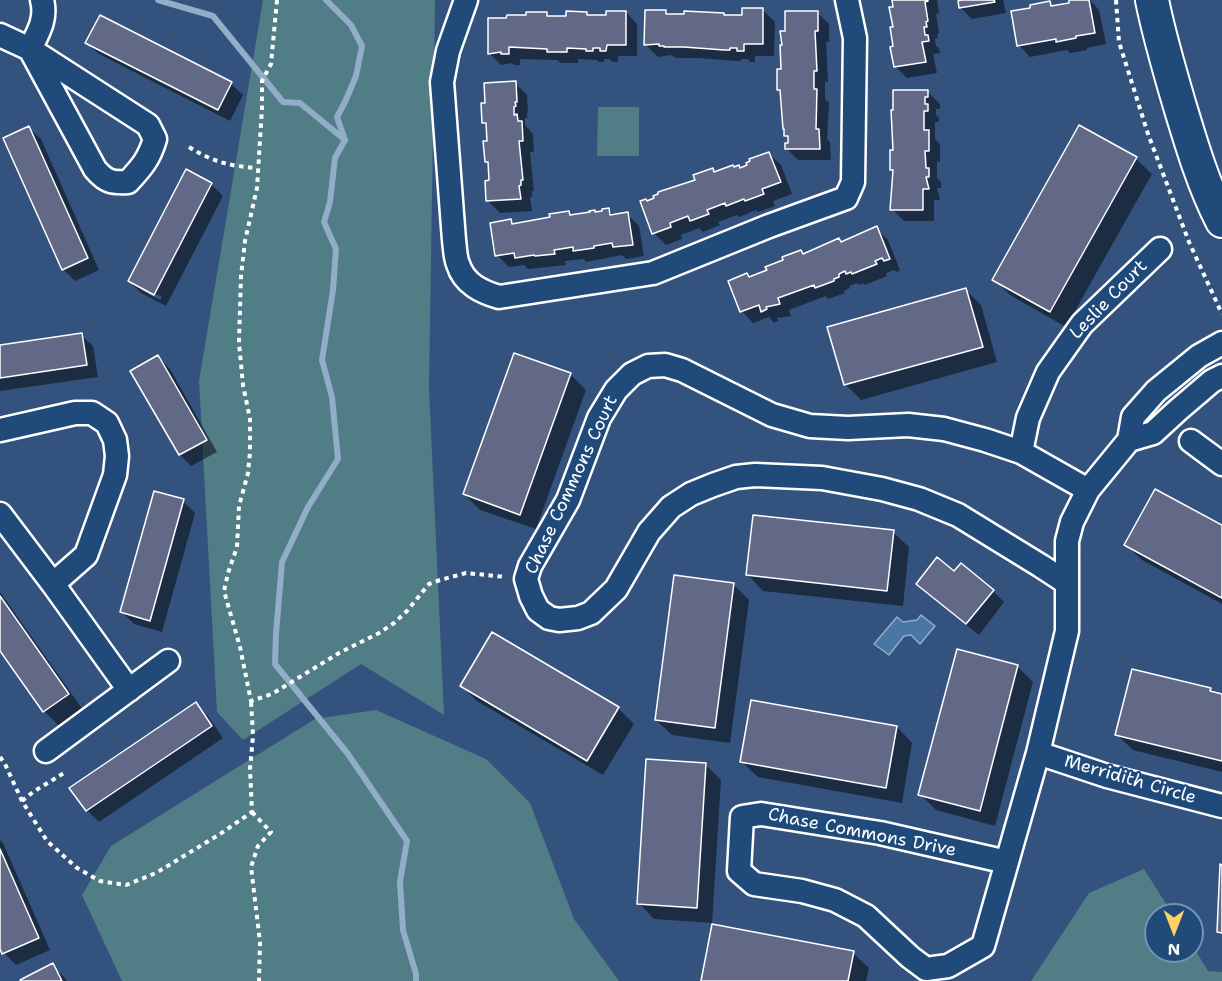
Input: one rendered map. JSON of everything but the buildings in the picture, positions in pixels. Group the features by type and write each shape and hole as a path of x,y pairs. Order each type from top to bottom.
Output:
{"street":[{"path":"30,49 44,15 42,0"},
{"path":"466,0 448,51 442,82 454,240 458,266 468,281 481,291 500,297 653,273 846,198 853,182 855,38 847,0"},
{"path":"1152,0 1188,134 1222,221"},
{"path":"0,35 30,49 148,125 155,139 150,155 141,169 128,182 115,183 103,178 95,170 30,49"},
{"name":"Leslie Court","path":"1021,452 1028,418 1048,372 1082,324 1160,249"},
{"name":"Chase Commons Drive","path":"1007,862 880,833 761,814 742,817 739,871 754,884 802,891 835,900 866,916 926,969 948,966 983,946 1007,862 1038,753 1067,631 1067,541 1072,522 1088,490 1128,440 1133,417 1156,391 1199,356 1222,343"},
{"name":"Chase Commons Court","path":"1067,583 958,515 919,499 882,489 822,478 755,474 713,484 671,507 649,532 616,589 591,613 578,618 559,620 549,618 538,610 526,579 530,566 568,500 599,418 616,390 632,374 648,366 665,365 682,370 772,415 810,426 848,428 908,425 944,429 985,440 1021,452 1088,490"},
{"path":"1128,440 1153,433 1212,381 1222,375"},
{"path":"0,430 75,413 92,413 107,423 114,440 117,456 115,475 86,555 53,584"},
{"path":"1191,441 1222,464"},
{"path":"0,514 129,690"},
{"path":"46,752 168,661"},
{"name":"Merridith Circle","path":"1038,753 1107,776 1222,806"}],"path":[{"path":"259,981 260,942 251,867 258,846 271,832 252,812 251,701 240,648 224,591 237,547 239,506 248,473 250,452 250,419 243,386 239,312 245,241 257,188 262,81 271,64 277,0"},
{"path":"1116,0 1119,42 1148,134 1189,242 1222,314"},
{"path":"189,147 207,158 225,164 257,168"},
{"path":"251,701 272,694 339,653 379,633 408,611 429,584 466,573 526,579"},
{"path":"0,757 22,801 47,841 77,868 100,881 126,885 156,873 252,812"},
{"path":"22,801 64,773"}],"green space":[{"path":"263,0 435,0 429,388 444,715 361,664 243,740 217,712 199,381"},
{"path":"598,107 639,107 639,156 597,156"},
{"path":"376,710 486,759 530,803 574,919 619,981 122,981 82,895 111,846 315,719"},
{"path":"1144,869 1165,903 1144,903 1144,963 1203,963 1208,971 1222,972 1222,981 1031,981 1089,893"}],"water":[{"path":"921,615 935,626 920,644 911,635 904,636 889,655 874,644 897,617 903,622 917,620"}],"waterway":[{"path":"158,0 213,16 283,102 300,103 345,140"},
{"path":"326,0 351,25 362,46 356,76 337,117 345,140 335,158 330,202 324,222 336,249 333,290 322,360 332,397 338,459 308,507 282,562 275,664 348,754 407,841 400,882 403,930 416,981"}]}
